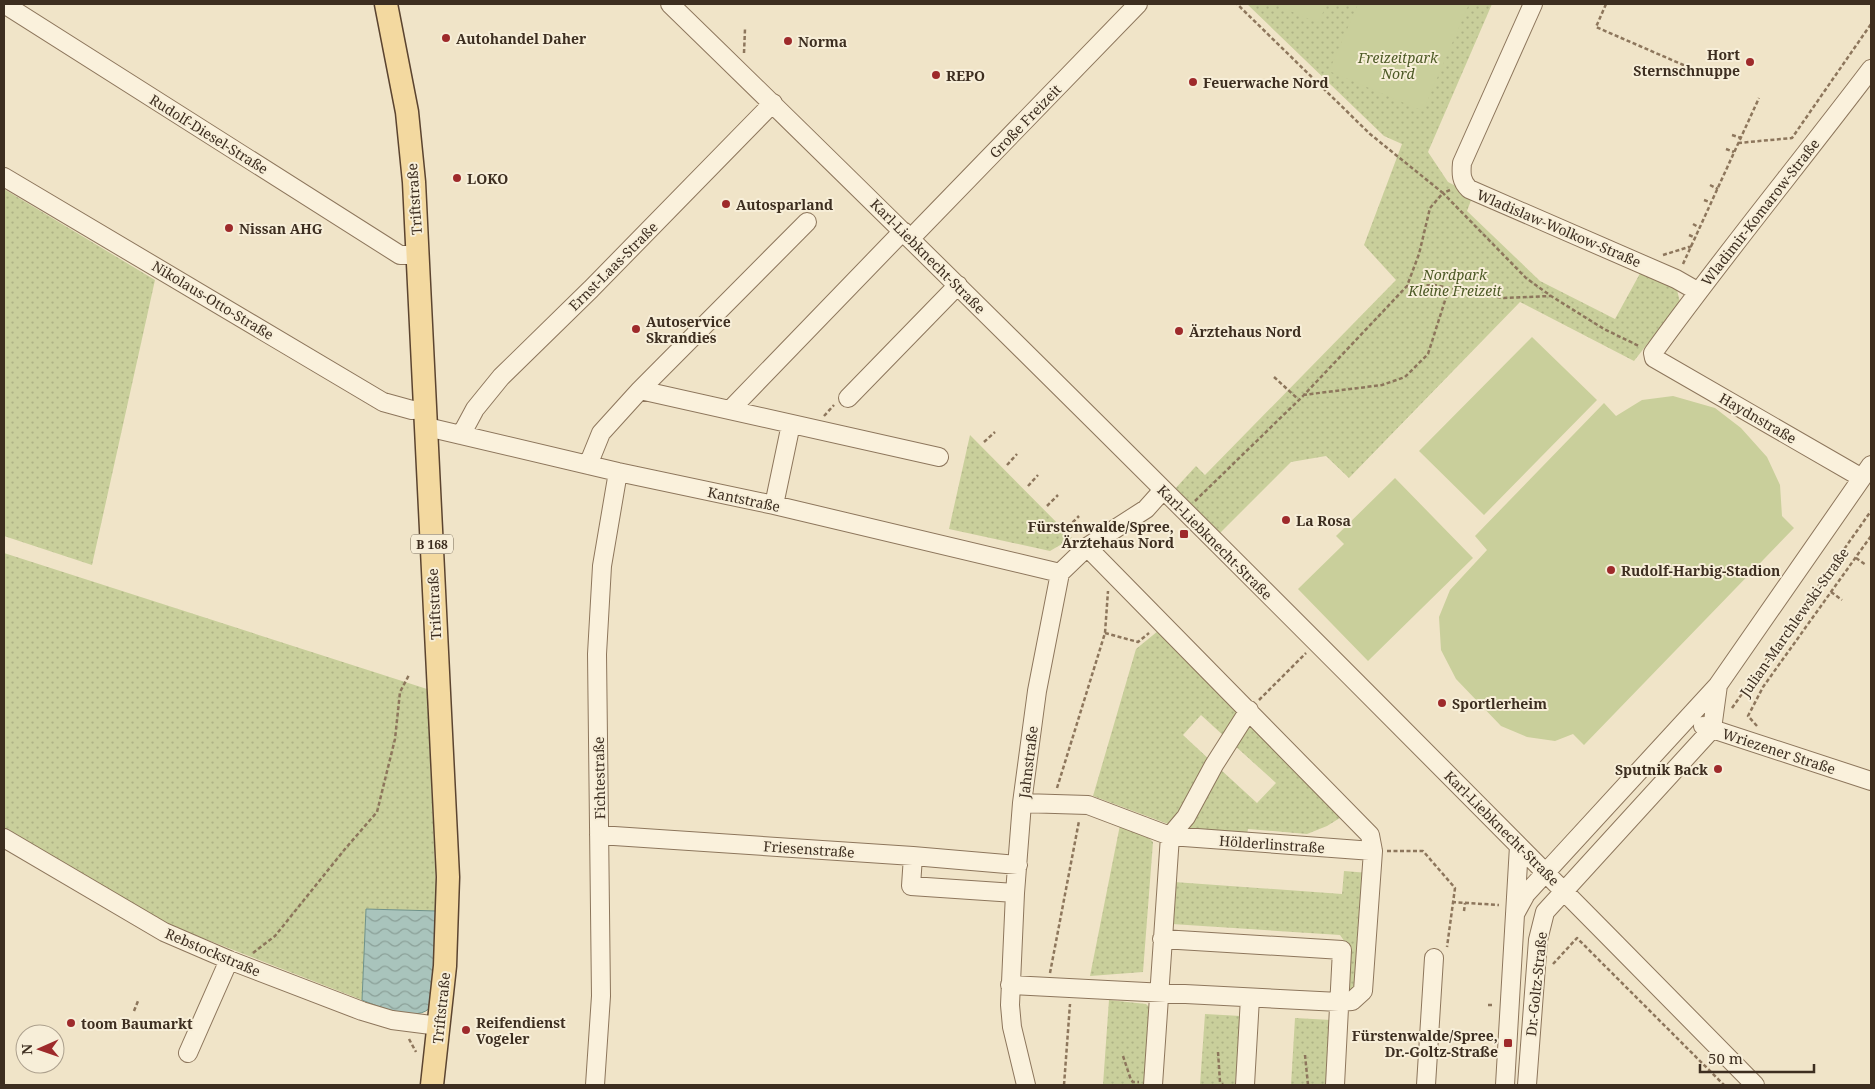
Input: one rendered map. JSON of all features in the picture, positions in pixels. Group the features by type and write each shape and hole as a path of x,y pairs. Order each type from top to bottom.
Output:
{"main road":[{"name":"Triftstraße","path":"386,4 407,112 414,182 448,877 446,966 432,1085"}],"street":[{"name":"Rudolf-Diesel-Straße","path":"4,4 400,255 418,255"},
{"name":"Karl-Liebknecht-Straße","path":"670,4 907,234 1164,490 1755,1085"},
{"name":"Große Freizeit","path":"907,234 1138,4"},
{"name":"Wladislaw-Wolkow-Straße","path":"1533,4 1462,163 1461,174 1464,184 1469,190 1676,279 1697,291"},
{"name":"Wladimir-Komarow-Straße","path":"1654,356 1697,291 1815,143 1871,69"},
{"name":"Ernst-Laas-Straße","path":"461,435 476,409 501,377 610,270 772,103"},
{"name":"Nikolaus-Otto-Straße","path":"4,177 383,402 426,418"},
{"path":"588,465 601,433 640,390 807,222"},
{"path":"730,410 907,234"},
{"path":"848,398 958,285"},
{"name":"Haydnstraße","path":"1654,356 1866,471"},
{"path":"640,390 939,457"},
{"name":"Kantstraße","path":"426,418 461,435 618,472 774,505 1060,574"},
{"path":"774,505 790,424"},
{"name":"Julian-Marchlewski-Straße","path":"1545,872 1718,685 1866,471"},
{"name":"Fichtestraße","path":"595,1085 600,996 599,612 602,566 618,472"},
{"path":"1060,574 1087,547 1146,509 1164,490"},
{"path":"1010,986 1339,1002 1352,1001 1363,991 1373,851 1370,835 1087,547"},
{"name":"Jahnstraße","path":"1026,1085 1012,1027 1010,986 1015,893 1022,803 1037,691 1060,574"},
{"name":"Julian-Marchlewski-Straße","path":"1712,729 1718,685"},
{"path":"1153,1084 1170,836 1186,817 1214,765 1249,710"},
{"name":"Wriezener Straße","path":"1686,720 1871,781"},
{"path":"1564,891 1712,729"},
{"name":"Hölderlinstraße","path":"1022,803 1082,805 1103,809 1170,836 1373,851"},
{"name":"Friesenstraße","path":"600,835 1018,865"},
{"name":"Rebstockstraße","path":"4,838 164,932 235,962 362,1011 392,1020 440,1026"},
{"name":"Dr.-Goltz-Straße","path":"1505,1085 1519,846"},
{"path":"913,856 911,886 1015,893"},
{"name":"Dr.-Goltz-Straße","path":"1515,914 1526,894 1545,872"},
{"name":"Dr.-Goltz-Straße","path":"1527,1085 1538,940 1545,912 1564,891"},
{"path":"1162,939 1342,950 1335,1085"},
{"path":"1426,1085 1434,958"},
{"path":"188,1053 235,962"},
{"path":"1245,1085 1250,998"}],"path":[{"path":"1236,4 1370,134 1443,193 1526,278 1604,329 1654,356"},
{"path":"1606,4 1596,27 1711,77"},
{"path":"1738,144 1792,138 1871,24"},
{"path":"744,58 745,29"},
{"path":"1676,279 1759,98"},
{"path":"1732,135 1741,138"},
{"path":"1726,149 1734,152"},
{"path":"1184,512 1302,396 1407,286 1419,254 1430,208 1443,193 1464,184"},
{"path":"1710,185 1718,189"},
{"path":"1704,200 1712,203"},
{"path":"1693,224 1700,228"},
{"path":"1689,235 1696,238"},
{"path":"1658,257 1692,246"},
{"path":"1407,286 1434,285 1504,298 1551,296"},
{"path":"1302,396 1382,385 1405,377 1428,354 1449,288"},
{"path":"1274,377 1298,399"},
{"path":"811,428 839,400 848,398"},
{"path":"984,442 995,432"},
{"path":"1006,465 1017,454"},
{"path":"1028,486 1038,475"},
{"path":"1047,506 1058,495"},
{"name":"Julian-Marchlewski-Straße","path":"1712,729 1736,704 1871,511"},
{"path":"1068,527 1079,516"},
{"path":"1762,731 1748,716 1763,687 1871,536"},
{"path":"1856,558 1866,565"},
{"path":"1052,805 1105,633 1110,570"},
{"path":"1832,592 1842,600"},
{"path":"1105,633 1138,642 1162,622"},
{"path":"1249,710 1316,643"},
{"path":"235,962 255,952 275,936 345,848 377,812 395,739 400,692 409,675"},
{"path":"1047,987 1082,805"},
{"path":"1373,851 1423,851 1455,888 1447,947 1434,958"},
{"path":"1452,902 1499,905"},
{"path":"1464,910 1465,903"},
{"path":"1550,969 1554,962 1577,938 1724,1085"},
{"path":"1064,1085 1071,988"},
{"path":"134,1011 138,1001"},
{"path":"1488,1005 1493,1005"},
{"path":"1218,1052 1220,1082 1223,1085"},
{"path":"1305,1055 1308,1085"},
{"path":"1123,1056 1134,1082 1153,1084"}],"green space":[{"name":"Nordpark Kleine Freizeit","path":"1247,4 1492,4 1428,152 1448,182 1473,195 1467,211 1540,281 1615,319 1643,268 1677,290 1680,302 1634,361 1520,302 1349,478 1326,456 1291,462 1217,536 1174,490 1196,466 1205,475 1396,280 1364,245 1402,144 1384,136"},
{"path":"1274,4 1327,4 1318,23"},
{"name":"Freizeitpark Nord","path":"1358,4 1469,4 1423,111 1329,71"},
{"path":"4,189 155,280 92,565 4,536"},
{"path":"1532,337 1597,400 1484,515 1419,451"},
{"name":"Rudolf-Harbig-Stadion","path":"1673,396 1715,408 1741,428 1767,457 1780,485 1782,516 1794,528 1584,745 1573,734 1555,741 1527,737 1501,726 1456,679 1441,650 1439,617 1450,590 1487,550 1475,536 1604,403 1616,416 1642,400"},
{"path":"970,435 1072,538 1050,551 949,529"},
{"path":"1395,478 1473,558 1368,661 1298,589 1344,544 1336,536"},
{"path":"4,553 427,689 437,911 366,909 362,1000 164,923 4,830"},
{"path":"1158,631 1237,710 1239,715 1225,737 1201,715 1183,735 1212,762 1173,822 1168,824 1093,796 1136,649"},
{"path":"1247,722 1343,816 1327,826 1307,834 1248,829 1247,835 1181,830 1220,769 1257,803 1276,783 1233,744"},
{"path":"1120,825 1148,837 1153,842 1143,972 1090,976"},
{"path":"1344,871 1369,873 1361,987 1344,995 1347,945 1340,935 1172,924 1174,882 1342,894"},
{"path":"1109,1000 1146,1004 1150,1008 1145,1085 1103,1085"},
{"path":"1205,1014 1241,1016 1235,1085 1200,1085"},
{"path":"1295,1018 1331,1020 1328,1085 1291,1085"}],"water":[{"path":"366,909 437,911 431,1006 425,1011 418,1014 408,1014 362,1000"}],"place":[{"name":"Autohandel Daher","path":"446,38"},
{"name":"Norma","path":"788,41"},
{"name":"Hort Sternschnuppe","path":"1750,62"},
{"name":"REPO","path":"936,75"},
{"name":"Feuerwache Nord","path":"1193,82"},
{"name":"LOKO","path":"457,178"},
{"name":"Autosparland","path":"726,204"},
{"name":"Nissan AHG","path":"229,228"},
{"name":"Autoservice Skrandies","path":"636,329"},
{"name":"Ärztehaus Nord","path":"1179,331"},
{"name":"La Rosa","path":"1286,520"},
{"name":"Fürstenwalde/Spree, Ärztehaus Nord","path":"1184,534"},
{"name":"Rudolf-Harbig-Stadion","path":"1611,570"},
{"name":"Sportlerheim","path":"1442,703"},
{"name":"Sputnik Back","path":"1718,769"},
{"name":"toom Baumarkt","path":"71,1023"},
{"name":"Reifendienst Vogeler","path":"466,1030"},
{"name":"Fürstenwalde/Spree, Dr.-Goltz-Straße","path":"1508,1043"}]}
